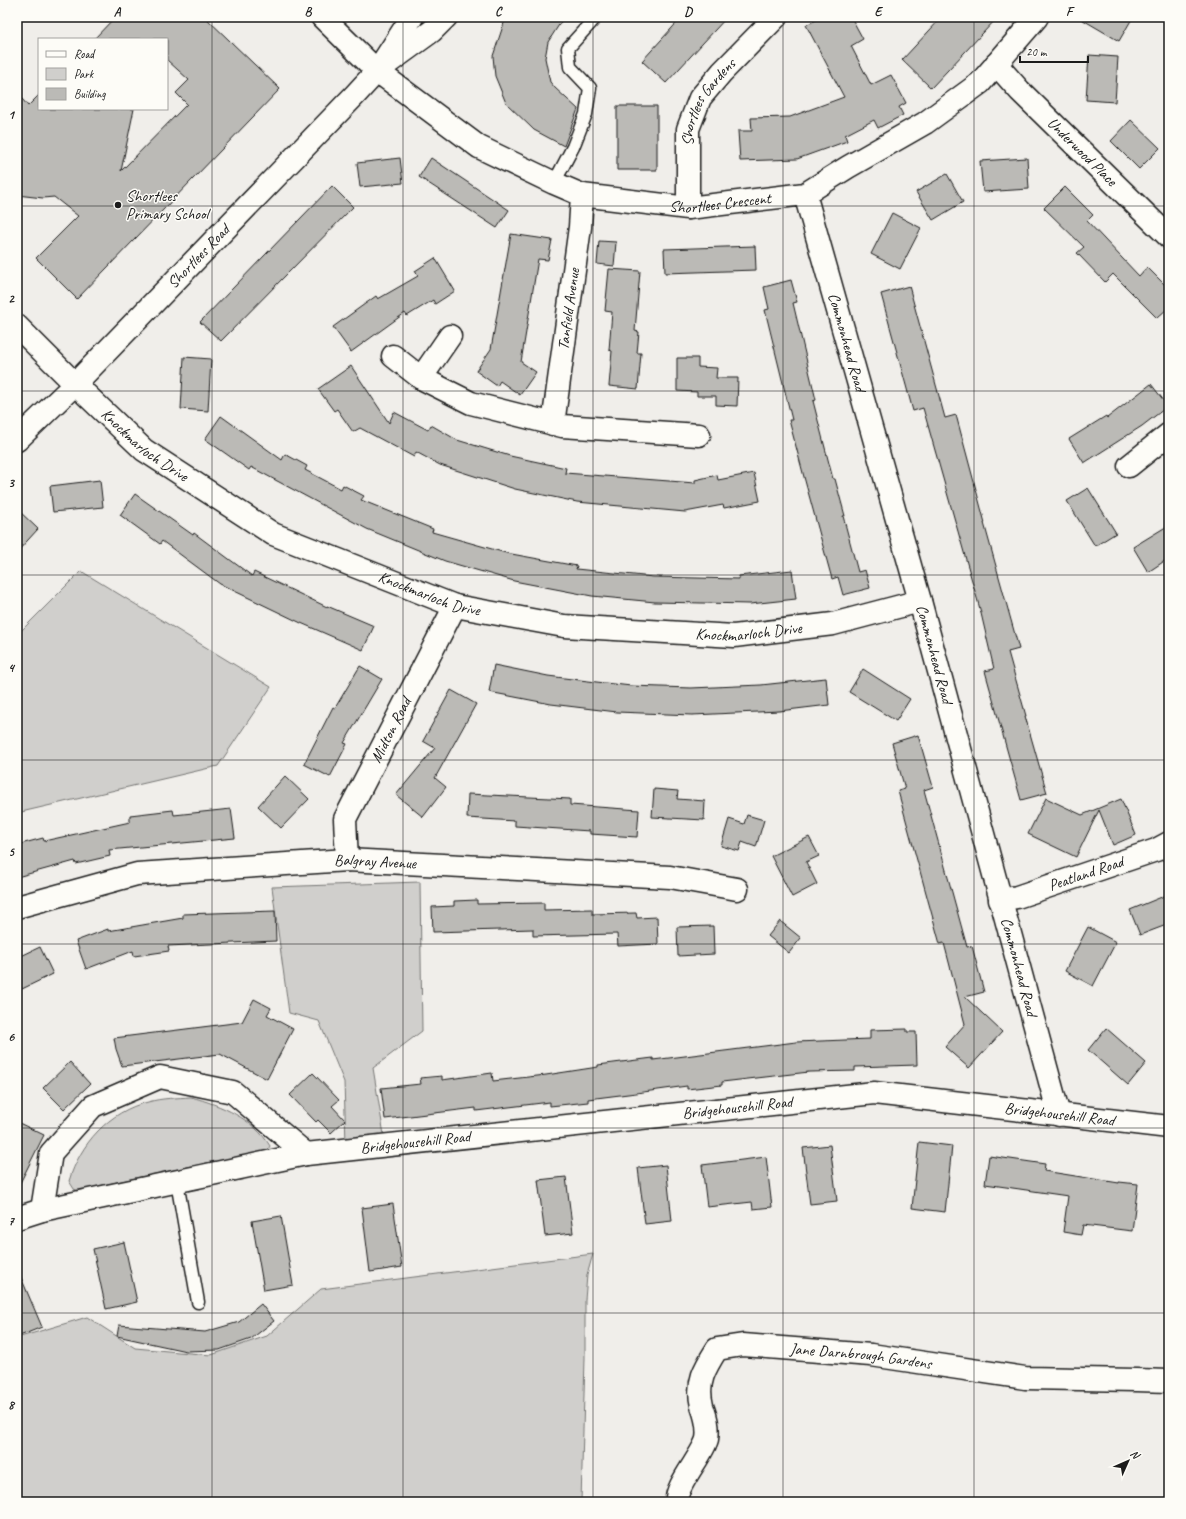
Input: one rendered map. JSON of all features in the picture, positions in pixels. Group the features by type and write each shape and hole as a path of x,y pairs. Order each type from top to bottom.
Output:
{"street":[{"name":"Shortlees Crescent","path":"322,17 377,71 479,147 582,195 688,208 805,194 848,167 925,123 980,83 1037,17"},
{"path":"377,71 412,17"},
{"path":"377,71 432,31 446,17"},
{"name":"Shortlees Gardens","path":"688,208 688,129 700,98 722,72 776,17"},
{"name":"Underwood Place","path":"996,64 1020,91 1169,237"},
{"name":"Shortlees Road","path":"17,440 75,384 377,71"},
{"name":"Commonhead Road","path":"805,194 920,601 1059,1115"},
{"name":"Tanfield Avenue","path":"553,424 580,226 582,195"},
{"name":"Knockmarloch Drive","path":"17,326 144,450 273,534 455,606 564,626 734,636 833,624 920,601"},
{"path":"421,378 450,336"},
{"path":"394,356 421,378 471,403 562,426 699,435"},
{"path":"1129,466 1169,434"},
{"name":"Midton Road","path":"347,860 344,819 455,606"},
{"name":"Peatland Road","path":"1000,900 1017,897 1156,850 1169,843"},
{"name":"Balgray Avenue","path":"17,907 137,874 347,860 670,876 736,889"},
{"path":"42,1210 51,1153 93,1106 160,1077 234,1092 306,1154"},
{"name":"Bridgehousehill Road","path":"17,1218 42,1210 306,1154 874,1092 1169,1127"},
{"name":"Jane Darnbrough Gardens","path":"677,1502 676,1499 683,1481 697,1458 706,1439 708,1422 702,1404 700,1387 704,1369 717,1349 743,1345 871,1355 1025,1378 1169,1381"}],"lane":[{"path":"554,183 573,147 586,114 590,88 570,67 568,48 596,17"},
{"path":"177,1182 198,1302"}],"green space":[{"path":"81,571 271,687 218,766 17,813 17,635"},
{"path":"420,882 422,1031 373,1068 385,1141 346,1144 344,1082 319,1021 289,1013 272,887"},
{"path":"191,1097 214,1104 236,1114 246,1121 263,1136 270,1146 266,1153 202,1164 103,1185 80,1192 74,1189 69,1181 80,1154 98,1131 109,1121 134,1106 164,1099"},
{"path":"593,1254 587,1275 585,1300 581,1502 17,1502 17,1338 87,1317 135,1348 211,1355 267,1336 321,1289"}],"building":[{"path":"115,17 205,17 280,89 77,299 36,258 78,216 54,197 43,198 17,195 17,93 28,106 38,96 38,110 134,110 121,171 187,104 176,93 189,80 168,61 168,38 95,38"},
{"path":"506,17 564,17 548,42 545,58 550,82 578,109 564,146 534,130 506,103 495,76 493,56"},
{"path":"682,17 727,17 666,83 642,61"},
{"path":"822,17 851,17 863,39 851,46 871,85 891,75 906,103 899,107 903,115 878,128 874,120 845,135 847,141 797,159 740,161 738,131 752,131 751,118 790,117 844,97 806,25"},
{"path":"942,17 998,17 931,88 902,60"},
{"path":"1078,17 1133,17 1119,41"},
{"path":"1089,55 1118,57 1115,102 1086,100"},
{"path":"617,106 657,106 657,170 617,170"},
{"path":"1131,120 1160,148 1139,169 1111,141"},
{"path":"400,158 403,183 360,187 357,163"},
{"path":"431,158 509,210 497,228 419,177"},
{"path":"1027,158 1029,189 983,192 980,161"},
{"path":"947,174 963,202 933,220 916,192"},
{"path":"332,186 353,207 221,341 200,322"},
{"path":"1065,187 1093,215 1087,221 1139,276 1147,267 1169,289 1168,308 1157,318 1113,274 1105,282 1077,253 1084,247 1044,208"},
{"path":"892,213 921,228 900,269 871,254"},
{"path":"511,234 552,240 548,260 538,259 521,362 536,372 520,395 500,381 497,386 476,371 491,349"},
{"path":"599,241 616,242 614,266 597,264"},
{"path":"755,246 756,270 665,273 664,249"},
{"path":"435,258 455,291 435,304 433,300 407,316 405,313 351,352 333,327 376,296 378,299 418,276 415,271"},
{"path":"609,269 640,271 635,331 639,332 637,353 641,353 638,389 609,386 612,351 609,350 612,312 605,311"},
{"path":"791,280 797,302 793,303 816,400 813,401 833,479 835,479 845,516 843,516 858,572 865,570 870,588 843,595 838,577 832,579 804,477 789,420 792,420 765,310 769,309 764,287"},
{"path":"909,286 945,418 956,415 1019,649 1008,652 1047,793 1021,800 985,671 994,669 980,609 923,408 913,411 881,294"},
{"path":"184,357 211,359 208,411 181,409"},
{"path":"677,358 698,358 698,367 717,368 716,378 738,378 737,406 716,405 716,396 697,396 697,392 677,391"},
{"path":"351,366 389,423 394,412 428,430 431,425 457,440 510,456 566,468 565,473 695,483 695,480 717,475 718,480 754,473 760,501 724,508 723,505 685,512 577,502 515,489 440,465 416,452 414,457 360,428 353,432 337,409 334,411 318,389"},
{"path":"1151,384 1168,406 1142,426 1084,463 1069,439 1106,416 1107,418"},
{"path":"221,416 282,460 285,454 307,466 305,470 341,489 343,485 364,496 361,500 433,529 432,532 506,553 577,566 576,569 653,577 739,579 739,576 792,570 796,599 750,604 655,602 592,596 514,581 445,561 367,529 251,467 249,470 205,439"},
{"path":"100,480 103,507 53,512 50,486"},
{"path":"1088,488 1116,533 1095,546 1067,501"},
{"path":"135,494 193,535 194,533 252,576 254,572 327,607 374,626 363,650 301,623 220,584 162,541 160,544 120,515"},
{"path":"17,509 38,529 17,552"},
{"path":"1169,525 1169,558 1148,572 1133,547"},
{"path":"494,665 548,676 631,686 691,688 761,685 826,678 829,705 779,711 692,715 617,712 551,704 489,692"},
{"path":"360,666 382,679 344,743 347,744 330,777 304,764 333,707 335,708"},
{"path":"863,669 910,699 896,721 849,692"},
{"path":"451,690 476,704 435,778 446,787 423,817 396,795 435,748 423,741"},
{"path":"918,735 933,787 924,790 967,947 972,946 984,992 965,997 1002,1032 969,1068 945,1047 965,1024 944,943 940,944 898,791 905,789 892,743"},
{"path":"285,776 309,799 281,828 258,806"},
{"path":"654,789 678,791 677,799 705,801 704,820 652,817"},
{"path":"468,794 570,799 570,805 639,810 637,837 590,834 590,831 515,826 515,821 467,818"},
{"path":"1046,798 1082,815 1121,799 1136,835 1113,845 1099,810 1076,857 1028,834"},
{"path":"231,809 235,838 109,850 110,856 76,864 75,861 17,877 17,845 43,838 44,841 130,822 130,815 173,810 174,815"},
{"path":"747,815 764,820 756,847 742,842 739,851 721,846 729,819 744,824"},
{"path":"809,837 819,856 806,862 817,884 792,897 771,856"},
{"path":"1169,894 1169,924 1140,935 1130,910"},
{"path":"477,900 477,904 544,903 544,910 592,909 592,914 636,913 637,918 657,917 658,944 618,946 617,934 533,936 533,929 433,932 432,907 454,906 454,901"},
{"path":"275,911 276,941 168,946 169,951 134,956 133,951 86,969 76,941 108,929 108,931 183,918 183,914"},
{"path":"780,921 801,938 789,953 768,936"},
{"path":"713,926 714,954 678,956 677,927"},
{"path":"1088,927 1116,942 1093,986 1065,971"},
{"path":"40,947 53,974 22,989 17,979 17,958"},
{"path":"254,999 271,1008 267,1015 293,1029 267,1079 220,1054 122,1066 114,1038 242,1022"},
{"path":"1106,1028 1146,1063 1128,1085 1088,1050"},
{"path":"907,1029 907,1032 916,1032 917,1065 855,1067 855,1071 809,1072 722,1082 722,1085 687,1089 687,1086 588,1099 588,1102 550,1106 550,1102 476,1111 476,1108 385,1119 381,1088 421,1084 420,1078 442,1076 442,1080 492,1073 493,1081 546,1075 598,1067 598,1065 653,1058 653,1060 796,1042 870,1039 870,1030"},
{"path":"70,1062 90,1084 64,1109 43,1088"},
{"path":"313,1073 339,1100 332,1106 345,1120 331,1133 318,1120 316,1122 290,1095"},
{"path":"17,1122 44,1135 17,1189"},
{"path":"919,1142 952,1146 945,1212 912,1208"},
{"path":"830,1145 837,1201 810,1204 803,1148"},
{"path":"989,1156 1045,1164 1044,1171 1119,1183 1138,1184 1132,1231 1083,1225 1081,1235 1063,1232 1068,1196 985,1184"},
{"path":"766,1157 772,1207 753,1209 752,1202 707,1207 702,1165"},
{"path":"666,1165 672,1221 645,1224 638,1168"},
{"path":"566,1177 573,1233 545,1236 538,1180"},
{"path":"393,1204 402,1267 370,1272 362,1208"},
{"path":"281,1216 293,1285 264,1290 252,1221"},
{"path":"124,1242 137,1302 106,1309 93,1249"},
{"path":"17,1268 42,1327 17,1337"},
{"path":"261,1304 274,1321 251,1339 219,1350 186,1351 117,1336 119,1325 205,1332 239,1322"}],"place":[{"name":"Shortlees Primary School","path":"118,205"}]}
